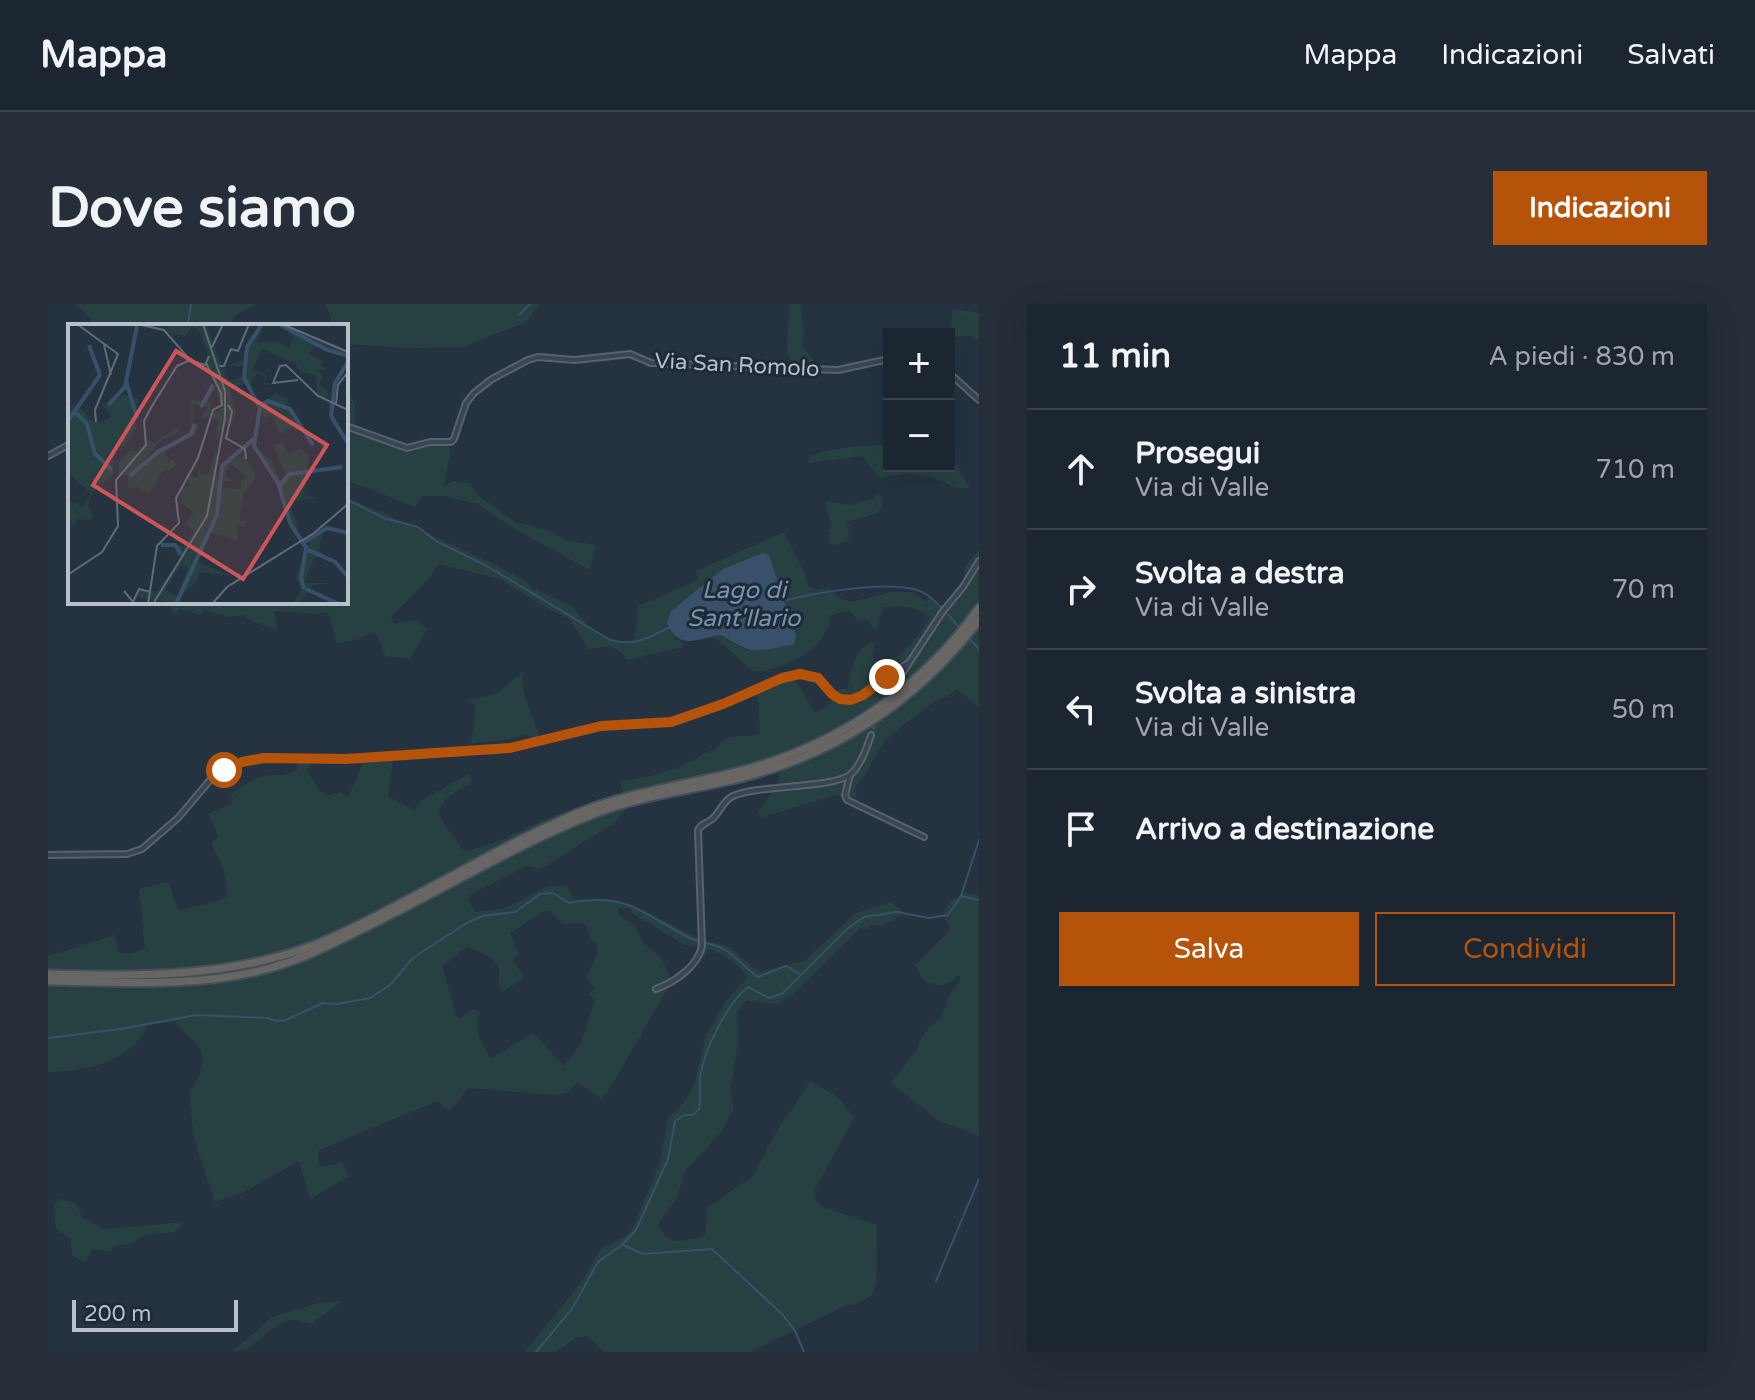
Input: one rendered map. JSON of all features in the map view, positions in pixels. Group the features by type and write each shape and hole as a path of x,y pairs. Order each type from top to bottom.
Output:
{"highway":[{"path":"48,974 204,973 270,960 317,944 588,809 769,763 821,742 873,713 909,686 979,608"},
{"path":"48,981 136,983 210,979 249,973 293,961 591,815 770,770 824,749 861,729 912,693 946,660 979,620"}],"street":[{"name":"Via San Romolo","path":"348,427 407,448 430,442 451,442 466,403 474,393 492,379 538,357 575,360 630,354 651,363 838,370 883,360"},
{"path":"955,378 979,400"},
{"path":"48,456 68,445"},
{"path":"888,695 979,561"},
{"path":"48,855 127,854 142,849 178,818 211,779 242,762 264,758 346,759 510,748 601,726 671,722 723,704 782,678 800,674 818,678 832,694 851,700 908,663"},
{"path":"871,735 850,775 845,795 847,800 924,837"},
{"path":"656,989 690,968 700,955 700,826 715,817 726,800 733,796 829,782 850,775"}],"green space":[{"path":"75,304 257,304 236,315 229,324 89,324 91,319"},
{"path":"325,304 540,304 526,322 463,347 348,344 348,324 330,324"},
{"path":"789,304 801,304 804,334 801,345 821,369 794,367 787,354"},
{"path":"953,309 979,313 979,340 971,336 955,337 955,328 951,328"},
{"path":"348,392 355,404 355,430 407,448 445,442 451,450 444,486 452,481 470,483 476,494 515,522 547,530 568,541 596,545 590,570 513,528 477,504 445,496 423,496 415,507 348,481"},
{"path":"883,444 883,472 955,472 955,462 970,488 955,487 920,475 880,479 862,456 809,463 808,458 820,452"},
{"path":"876,494 881,496 883,502 878,513 847,522 849,537 846,542 833,545 829,541 829,530 832,529 825,501 849,505 874,498"},
{"path":"348,498 515,575 532,588 572,606 590,628 601,635 625,644 635,639 638,606 698,580 696,571 784,532 808,586 819,590 829,587 839,598 851,602 891,592 912,592 927,602 928,596 943,610 963,587 965,567 979,549 979,608 890,701 793,754 625,797 620,781 670,770 715,750 726,739 760,733 755,690 793,676 815,713 830,704 838,689 848,689 852,667 862,649 875,642 872,655 879,668 908,647 930,618 914,609 883,607 876,632 866,619 858,622 850,611 828,616 830,623 811,649 777,667 753,671 713,636 722,636 743,648 756,651 795,641 769,556 732,568 708,581 692,602 674,638 682,642 683,647 626,660 625,655 609,646 589,649 568,618 500,579 438,564 431,576 391,617 393,624 417,620 427,629 410,659 385,656 375,631 337,644 328,612 275,611 277,631 243,615 229,617 204,610 200,615 180,609 174,616 171,604 348,604"},
{"path":"979,620 979,707 956,689 890,736 855,788 857,798 847,800 837,795 762,817 758,811 776,785 781,766 895,706"},
{"path":"523,672 523,691 541,739 532,741 527,734 471,744 476,707 469,700 498,693"},
{"path":"394,754 388,796 414,810 422,800 469,774 472,782 447,799 438,814 466,851 491,844 562,813 568,818 304,949 204,973 48,974 48,956 115,935 119,952 129,954 145,948 139,889 168,882 178,910 227,896 224,870 211,843 219,836 208,814 231,804 231,794 243,786 261,777 293,772 297,770 298,759 313,759 307,771 320,791 329,795 341,792 345,797 349,796 365,756"},
{"path":"627,804 614,823 549,864 540,869 526,866 470,895 468,901 476,912 507,907 549,886 566,886 575,900 614,900 631,904 702,940 730,947 759,972 804,961 856,913 891,902 905,913 882,926 873,924 865,930 861,927 792,995 778,1004 746,1001 737,1012 738,1042 731,1087 733,1109 722,1131 685,1171 677,1198 657,1226 672,1240 689,1240 705,1235 707,1208 753,1176 778,1129 810,1082 838,1097 854,1118 814,1191 815,1199 821,1206 877,1225 876,1283 872,1295 750,1352 604,1352 587,1336 576,1338 556,1352 525,1352 582,1281 601,1249 628,1235 633,1227 659,1165 668,1118 686,1100 695,1082 706,1035 726,1001 747,978 736,964 714,951 709,949 702,959 696,957 697,946 685,945 632,913 631,909 619,908 618,915 635,925 642,941 661,958 669,974 666,991 601,1099 578,1082 567,1093 556,1095 469,1088 449,1111 438,1101 319,1150 320,1166 342,1161 349,1176 310,1199 299,1161 244,1192 215,1202 194,1139 189,1091 199,1075 202,1057 197,1045 175,1021 149,1025 130,1048 106,1062 78,1070 48,1072 48,981 193,981 293,961 572,823","holes":["544,911 549,911 563,924 583,923 596,943 597,952 587,978 594,988 588,995 595,1000 581,1043 564,1066 533,1033 490,1059 477,1030 481,1011 474,1009 459,1019 442,966 467,947 498,966 502,992 525,977 512,960 519,954 510,933"]},
{"path":"962,892 979,895 979,1136 938,1120 891,1083 918,1048 928,1029 942,1016 948,998 961,979 958,975 951,982 939,986 924,981 915,966 950,930 943,914 949,902 961,896"},
{"path":"60,1199 76,1203 83,1218 104,1229 185,1222 174,1232 145,1235 133,1243 113,1247 111,1252 92,1249 84,1262 72,1255 71,1239 56,1229 54,1204"},
{"path":"343,1301 311,1324 294,1320 283,1323 248,1348 232,1352 272,1317 318,1303"}],"water":[{"name":"Lago di Sant'Ilario","path":"763,553 769,555 796,637 793,645 756,650 742,647 721,635 689,641 672,632 667,623 671,611 723,569"}],"waterway":[{"path":"188,324 191,304"},
{"path":"519,315 530,304"},
{"path":"348,500 384,518 418,527 436,541 487,566 610,640 635,642 671,627"},
{"path":"783,601 855,588 911,589 929,596 960,628"},
{"path":"967,636 979,649"},
{"path":"536,1352 572,1309 598,1262 636,1230 668,1159 675,1121 684,1115 693,1115 699,1109 700,1077 706,1054 740,994 748,987 769,998 783,993 848,928 864,917 897,912 929,918 948,915 961,896 979,840"},
{"path":"48,1038 196,1015 286,1020 323,1003 337,1004 370,998 390,985 413,958 468,922 483,916 515,912 540,894 553,893 569,903 606,900 633,907 690,938 721,948 758,977 786,966 800,974"},
{"path":"961,896 979,900"},
{"path":"936,1281 979,1179"},
{"path":"623,1245 643,1254 712,1249 783,1315 795,1331 804,1352"}],"tunnel":[{"path":"871,735 878,719"}],"route":[{"path":"224,770 242,762 264,758 346,759 510,748 601,726 671,722 723,704 782,678 800,674 818,678 832,694 851,700 887,677"}]}
